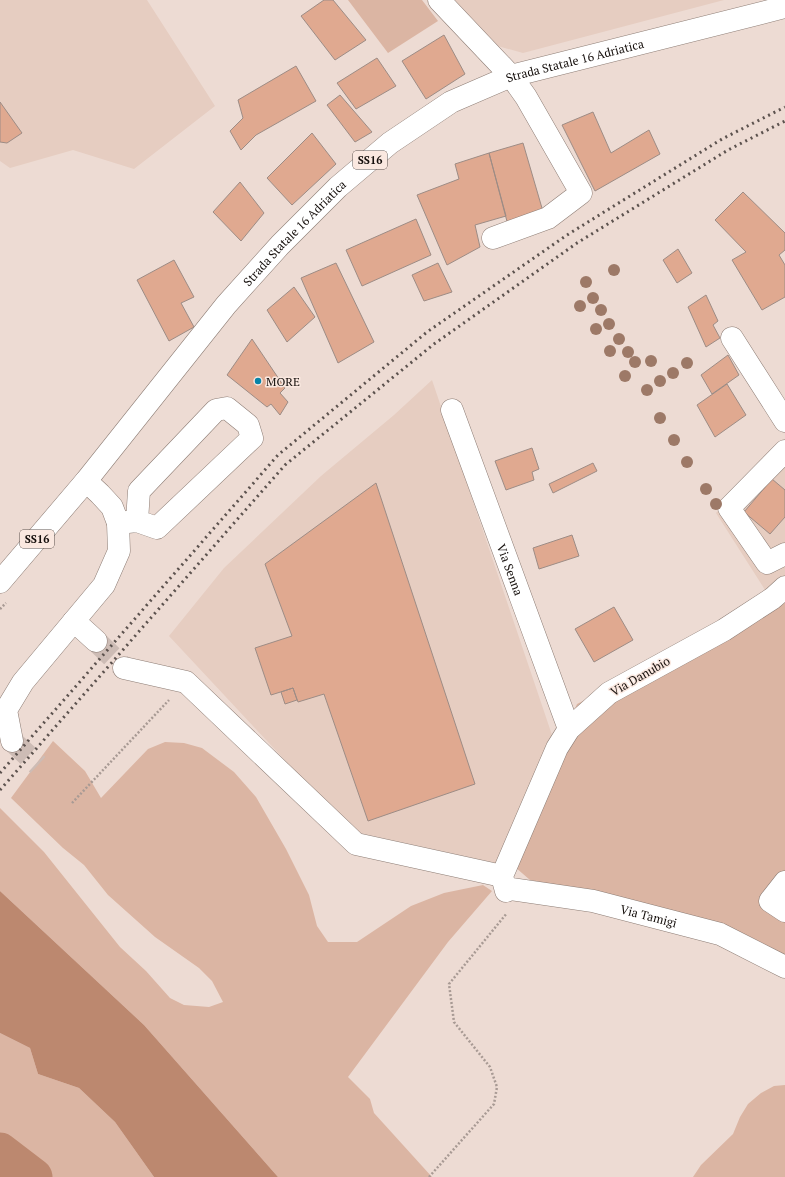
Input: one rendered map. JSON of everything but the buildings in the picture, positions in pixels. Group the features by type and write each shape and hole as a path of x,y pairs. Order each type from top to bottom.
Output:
{"street":[{"path":"439,0 511,76 526,97 581,193 548,218 493,238"},
{"name":"Strada Statale 16 Adriatica","path":"0,582 80,488 226,305 280,245 338,187 390,143 451,102 511,76 785,7"},
{"path":"732,338 785,421"},
{"path":"12,741 6,710 23,682 104,585 119,551 128,522 139,492 216,410 227,408 248,425 252,438 157,528 128,522 100,494 80,488"},
{"name":"Via Senna","path":"452,410 569,729"},
{"path":"785,451 729,508 767,563 785,554"},
{"name":"Via Danubio","path":"506,892 557,748 569,729 609,693 724,630 773,598 785,587"},
{"path":"74,621 96,641"},
{"path":"124,668 186,682"},
{"name":"Via Tamigi","path":"186,682 356,844 506,892 511,889 593,902 720,934 785,967"},
{"path":"785,882 770,901 785,911"}],"path":[{"path":"72,803 186,682"},
{"path":"429,1177 494,1104 497,1087 490,1067 454,1022 449,984 506,892"}],"shaded area":[{"path":"0,0 147,0 215,106 134,169 73,150 10,168 0,161"},
{"path":"348,0 422,0 438,21 388,53"},
{"path":"450,0 724,0 523,53 487,43"},
{"path":"432,380 553,738 500,864 351,831 169,636 224,568 321,476 394,415"},
{"path":"785,439 785,577 767,593 716,513"},
{"path":"785,590 785,957 594,892 530,880 515,867 516,849 577,704 718,632"},
{"path":"53,741 85,771 101,798 148,749 165,742 184,743 202,748 234,772 256,797 286,849 309,895 317,926 328,942 357,942 411,906 444,893 483,885 492,891 448,942 348,1077 370,1099 374,1113 432,1177 278,1177 144,1025 0,891 0,808 44,852 120,947 146,971 170,998 184,1005 209,1007 223,1002 212,981 199,968 155,937 108,895 84,865 63,848 11,798"},
{"path":"0,891 144,1025 278,1177 154,1177 115,1122 79,1088 38,1074 30,1048 0,1033"},
{"path":"0,1033 30,1048 38,1074 79,1088 115,1122 154,1177 34,1177 0,1151"},
{"path":"785,1085 785,1177 693,1177 701,1165 733,1134 740,1117 748,1104 761,1093 774,1086"},
{"path":"0,1151 34,1177 0,1177"}],"waterway":[{"path":"0,1151 34,1177"}],"tunnel":[{"path":"96,641 124,668"},
{"path":"12,741 38,765"}],"railway":[{"path":"0,773 278,455 427,332 567,235 722,139 785,107"},
{"path":"0,790 285,465 434,344 577,243 728,150 785,121"}],"place":[{"name":"MORE","path":"258,381"}]}
